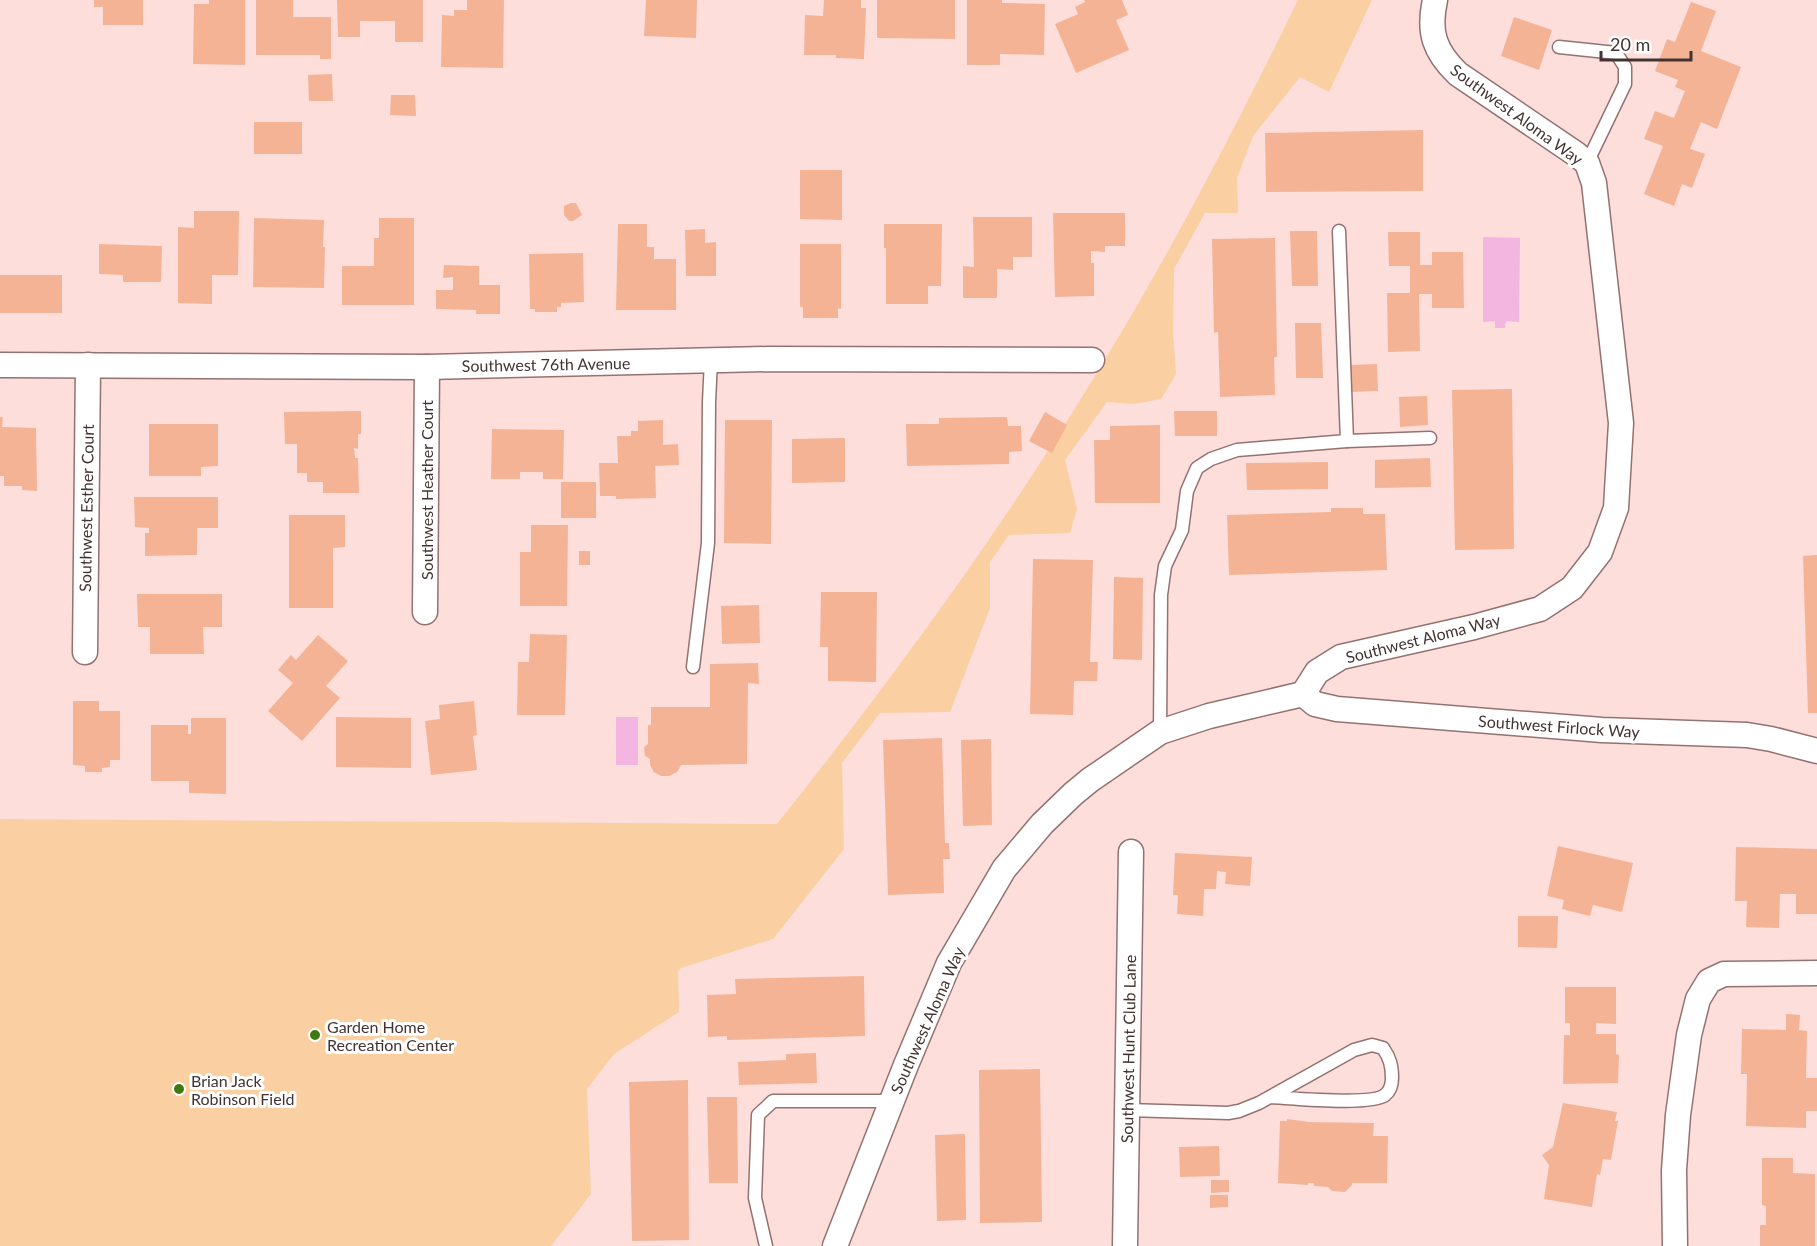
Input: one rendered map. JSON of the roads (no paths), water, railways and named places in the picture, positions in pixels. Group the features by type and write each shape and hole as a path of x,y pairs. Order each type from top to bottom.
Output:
{"street":[{"name":"Southwest Aloma Way","path":"835,1246 949,963 1004,869 1042,824 1073,794 1099,773 1160,732 1209,716 1303,694 1317,672 1341,657 1474,627 1540,609 1572,588 1600,552 1616,508 1621,423 1594,183 1587,163 1576,154 1458,74 1444,61 1436,46 1432,26 1435,0"},
{"name":"Southwest 76th Avenue","path":"0,365 427,367 768,358 1092,360"},
{"name":"Southwest Esther Court","path":"85,652 88,365"},
{"name":"Southwest Heather Court","path":"425,612 427,367"},
{"name":"Southwest Firlock Way","path":"1303,694 1315,704 1337,709 1602,730 1747,735 1817,751"},
{"name":"Southwest Hunt Club Lane","path":"1125,1246 1131,852"},
{"path":"1675,1246 1674,1170 1678,1115 1689,1035 1698,999 1709,981 1724,974 1817,973"}],"lane":[{"path":"1559,47 1616,53 1625,67 1625,84 1587,163"},
{"path":"1339,231 1347,441"},
{"path":"693,667 708,543 711,360"},
{"path":"1160,732 1161,595 1165,566 1182,530 1187,491 1197,468 1211,459 1237,450 1347,441 1430,438"},
{"path":"1127,1110 1239,1112 1354,1050 1372,1045 1383,1048 1389,1057 1392,1083 1387,1094 1379,1098 1356,1101 1270,1097"},
{"path":"766,1246 755,1198 758,1115 773,1101 892,1101"}],"place":[{"name":"Garden Home Recreation Center","path":"315,1035"},
{"name":"Brian Jack Robinson Field","path":"179,1089"}]}
